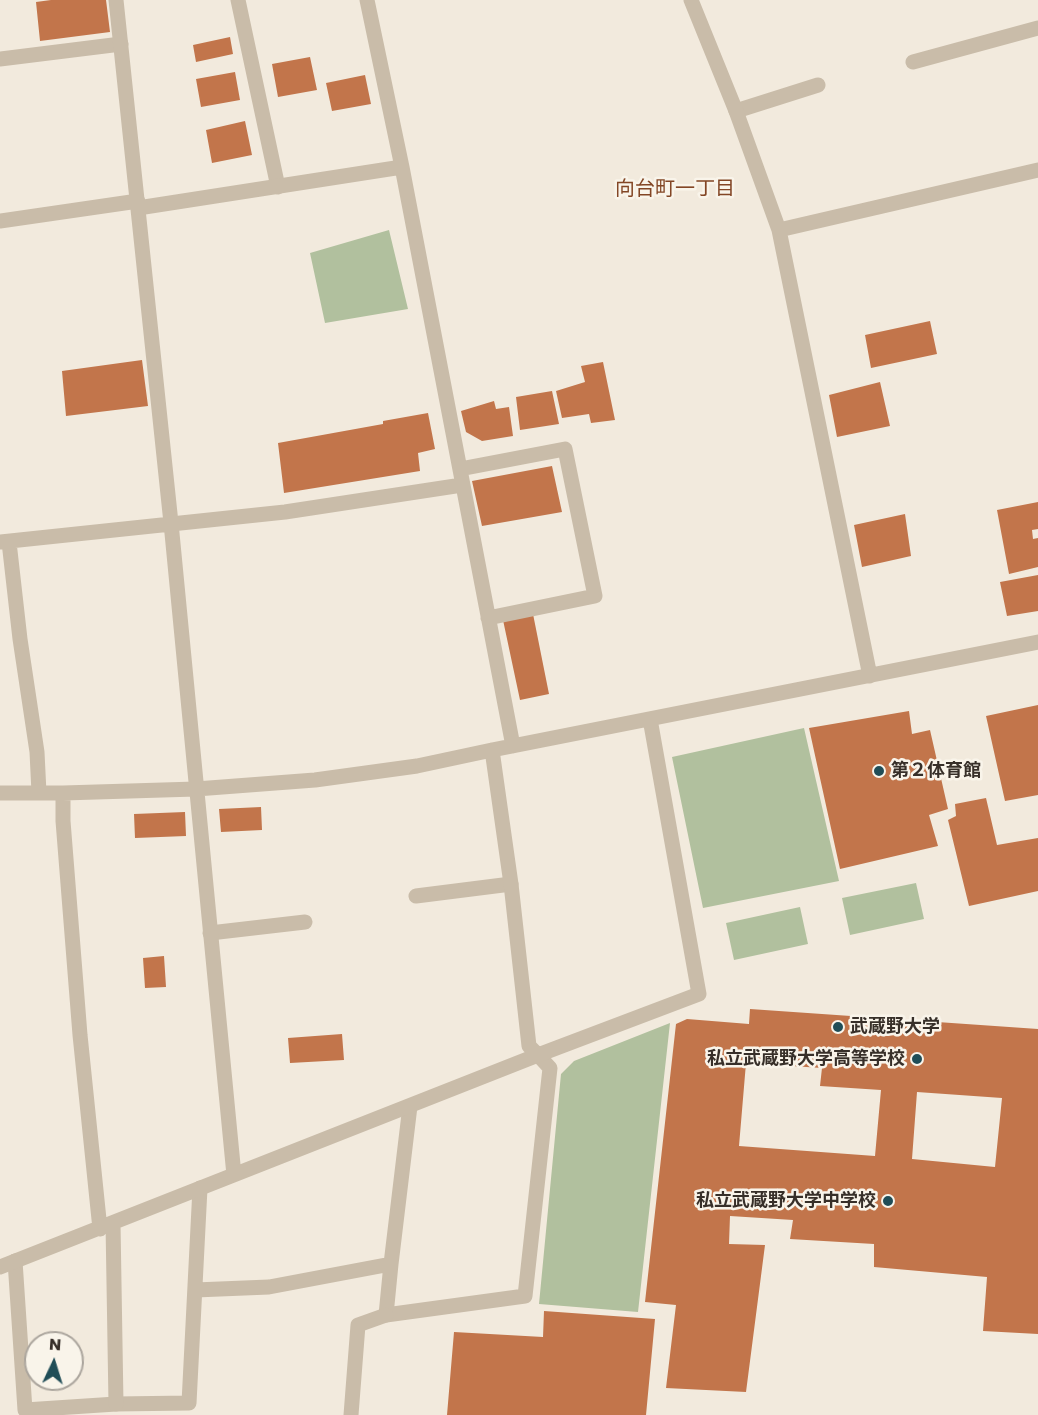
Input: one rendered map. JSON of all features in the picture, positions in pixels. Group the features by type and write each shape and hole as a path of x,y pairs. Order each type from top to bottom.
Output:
{"street":[{"path":"116,0 171,523 234,1175"},
{"path":"238,0 278,187"},
{"path":"367,0 402,167 513,746"},
{"path":"691,0 736,111 780,230 870,676"},
{"path":"913,62 1038,28"},
{"path":"0,59 121,44"},
{"path":"736,111 818,85"},
{"path":"0,221 278,187 402,167"},
{"path":"780,230 1038,170"},
{"path":"460,469 565,449 595,596 488,618"},
{"path":"39,793 37,752 4,542 285,512 462,485"},
{"path":"0,793 196,789 315,780 417,766 1038,642"},
{"path":"0,1267 699,994 650,719"},
{"path":"351,1415 358,1325 386,1315 525,1296 550,1068 529,1046 511,884 492,750"},
{"path":"63,793 63,821 79,1023 106,1226 116,1409"},
{"path":"416,896 511,884"},
{"path":"210,933 305,922"},
{"path":"386,1315 410,1106"},
{"path":"15,1261 25,1410 116,1409 189,1403 200,1188"},
{"path":"195,1290 269,1287 391,1264"}],"green space":[{"path":"389,230 408,309 325,323 310,253"},
{"path":"804,728 839,881 703,908 672,757"},
{"path":"916,883 924,919 850,935 842,898"},
{"path":"800,907 808,944 734,960 726,923"},
{"path":"670,1023 638,1312 539,1304 561,1074 574,1061"}],"building":[{"path":"106,0 110,32 40,41 36,2"},
{"path":"230,37 233,54 196,62 193,45"},
{"path":"310,57 317,90 278,97 272,64"},
{"path":"235,72 240,100 201,107 196,79"},
{"path":"365,75 371,104 332,111 326,83"},
{"path":"245,121 252,155 212,163 206,130"},
{"path":"930,321 937,354 871,368 865,335"},
{"path":"142,360 148,406 66,416 62,371"},
{"path":"603,362 615,420 591,423 589,414 562,418 556,391 585,382 581,366"},
{"path":"880,382 890,426 837,437 829,395"},
{"path":"552,391 559,424 520,430 516,397"},
{"path":"494,401 496,409 509,407 513,436 482,441 466,432 461,411"},
{"path":"428,413 435,449 418,453 420,471 284,493 278,443 383,424 383,421"},
{"path":"552,466 562,512 482,526 472,481"},
{"path":"1038,502 1038,529 1032,530 1033,539 1038,538 1038,567 1009,574 997,510"},
{"path":"905,514 911,556 862,567 854,525"},
{"path":"1038,575 1038,611 1007,616 1000,582"},
{"path":"533,614 549,694 520,700 503,620"},
{"path":"1038,705 1038,795 1005,801 986,716"},
{"name":"第２体育館","path":"909,711 912,734 930,730 948,809 929,815 938,846 840,869 809,728"},
{"path":"986,798 997,845 1038,838 1038,891 969,906 948,820 956,816 955,804"},
{"path":"261,807 262,830 221,832 219,809"},
{"path":"185,812 186,836 135,838 134,814"},
{"path":"164,956 166,987 145,988 143,958"},
{"path":"750,1009 1038,1029 1038,1334 983,1331 987,1277 874,1267 874,1244 790,1239 793,1220 730,1216 729,1244 765,1245 746,1392 666,1388 676,1305 645,1302 676,1024 687,1019 749,1024","holes":["746,1063 822,1068 820,1086 881,1090 875,1156 739,1146","917,1092 1002,1098 995,1167 912,1159"]},
{"path":"342,1034 344,1060 290,1063 288,1038"},
{"path":"544,1311 655,1319 646,1415 447,1415 454,1332 543,1337"}],"place":[{"name":"第２体育館","path":"879,771"},
{"name":"武蔵野大学","path":"838,1027"},
{"name":"私立武蔵野大学高等学校","path":"917,1059"},
{"name":"私立武蔵野大学中学校","path":"888,1201"}],"district":[{"name":"向台町一丁目","path":"675,190"}]}
